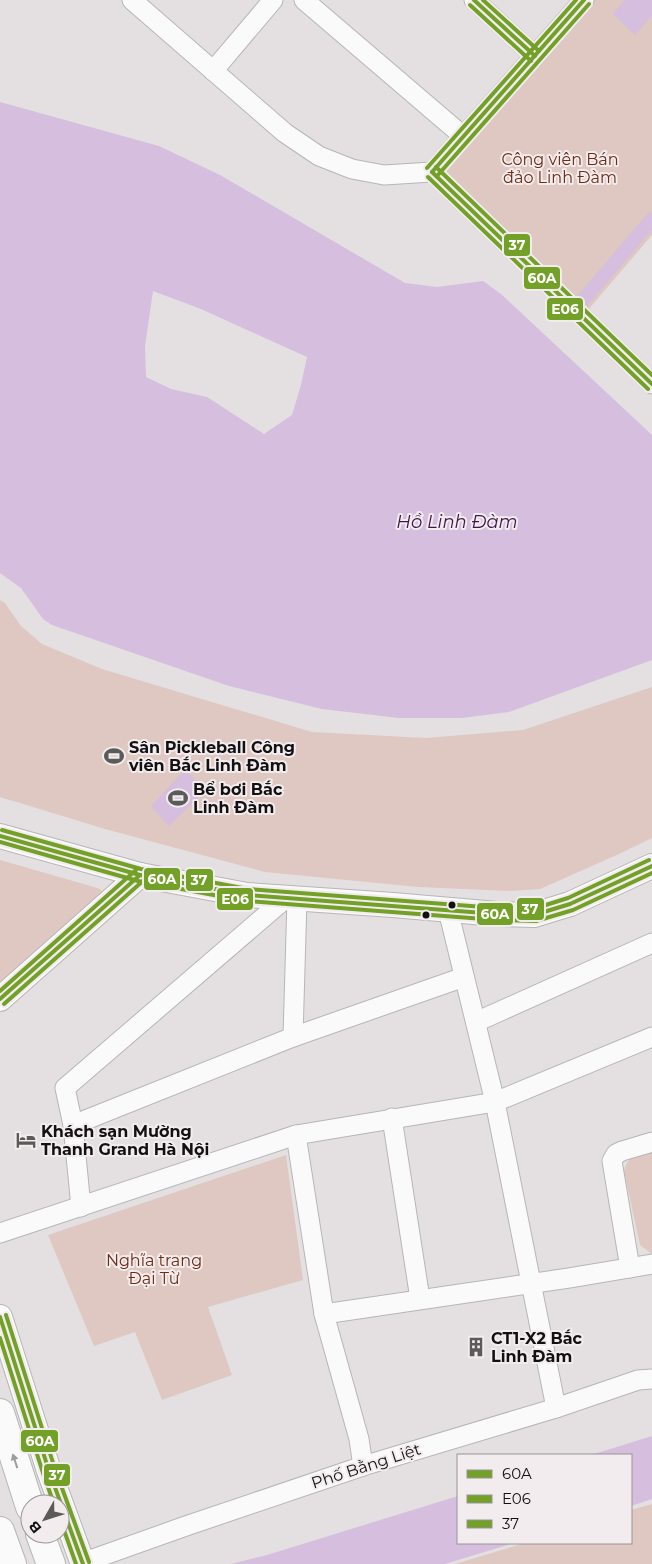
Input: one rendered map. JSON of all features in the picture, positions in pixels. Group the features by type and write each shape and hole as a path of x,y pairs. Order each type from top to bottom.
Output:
{"highway":[{"path":"0,1413 26,1494"},
{"path":"0,1531 12,1564"},
{"path":"44,1544 51,1564"}],"main road":[{"path":"0,836 140,875 247,895 497,914 534,915 570,904 652,866"},
{"path":"0,999 140,875"},
{"path":"0,1317 6,1359 83,1564"}],"street":[{"path":"132,0 285,134 319,156 352,169 384,175 432,172 584,0"},
{"path":"213,71 273,0"},
{"path":"304,0 464,136"},
{"path":"474,0 534,56"},
{"path":"432,172 652,384"},
{"path":"291,898 293,1037"},
{"path":"81,1207 73,1125 65,1088 291,898"},
{"path":"448,910 495,1102 556,1408"},
{"path":"476,1022 652,943"},
{"path":"73,1125 293,1037 464,977"},
{"path":"0,1233 296,1135 495,1102 652,1037"},
{"path":"392,1118 420,1299"},
{"path":"296,1135 324,1314 359,1439 363,1466"},
{"path":"630,1268 612,1161 616,1154 622,1151 652,1142"},
{"path":"324,1314 652,1264"},
{"name":"Phố Bằng Liệt","path":"83,1564 110,1559 192,1524 363,1466 556,1408 638,1380 652,1379"}],"green space":[{"name":"Công viên Bán đảo Linh Đàm","path":"588,0 652,0 652,235 582,317 432,172"},
{"path":"0,600 5,603 21,626 42,644 102,669 312,732 426,738 523,730 652,687 652,838 540,889 512,891 418,887 265,872 105,829 0,797"},
{"path":"0,860 94,887 102,892 99,898 0,986"},
{"path":"652,1148 652,1254 640,1245 624,1171 631,1158"},
{"name":"Nghĩa trang Đại Từ","path":"286,1155 303,1280 208,1307 232,1375 162,1400 135,1332 94,1346 48,1235"},
{"path":"652,1504 652,1564 455,1564 522,1544 632,1544 632,1510"}],"water":[{"path":"625,0 652,0 652,15 635,35 613,14"},
{"name":"Hồ Linh Đàm","path":"0,102 159,146 220,175 405,283 437,287 483,281 501,294 652,435 652,660 509,712 462,718 399,718 322,709 229,686 52,625 43,619 21,588 0,573","holes":["153,291 201,309 307,357 292,415 264,434 207,397 171,389 146,377 145,346"]},
{"name":"Bể bơi Bắc Linh Đàm","path":"185,770 206,790 169,826 151,806"},
{"path":"652,1436 652,1499 632,1506 632,1454 594,1454"},
{"path":"457,1496 457,1544 511,1544 445,1564 231,1564 267,1555"}],"waterway":[{"path":"584,299 652,219"}],"transit line":[{"name":"60A","path":"474,0 535,56"},
{"name":"37","path":"483,0 539,51"},
{"name":"37","path":"427,168 576,0"},
{"name":"60A","path":"432,172 584,0"},
{"name":"E06","path":"437,176 589,4"},
{"name":"E06","path":"470,5 531,61"},
{"name":"37","path":"436,167 652,375"},
{"name":"60A","path":"432,172 652,384"},
{"name":"E06","path":"428,177 648,389"},
{"name":"37","path":"2,830 141,869 248,889 497,908 533,909 568,898 649,860"},
{"name":"60A","path":"0,836 140,875 247,895 497,914 534,915 570,904 652,866"},
{"name":"E06","path":"0,842 138,881 246,901 497,920 536,921 573,910 652,873"},
{"name":"37","path":"0,991 136,870"},
{"name":"60A","path":"0,999 140,875"},
{"name":"E06","path":"4,1004 144,880"},
{"name":"37","path":"6,1315 55,1469 89,1562"},
{"name":"60A","path":"0,1317 49,1471 83,1564"},
{"name":"E06","path":"0,1338 50,1494"},
{"name":"E06","path":"69,1544 76,1564"}],"place":[{"name":"Sân Pickleball Công viên Bắc Linh Đàm","path":"114,756"},
{"name":"Bể bơi Bắc Linh Đàm","path":"178,798"},
{"name":"Khách sạn Mường Thanh Grand Hà Nội","path":"26,1140"},
{"name":"CT1-X2 Bắc Linh Đàm","path":"476,1347"}]}
